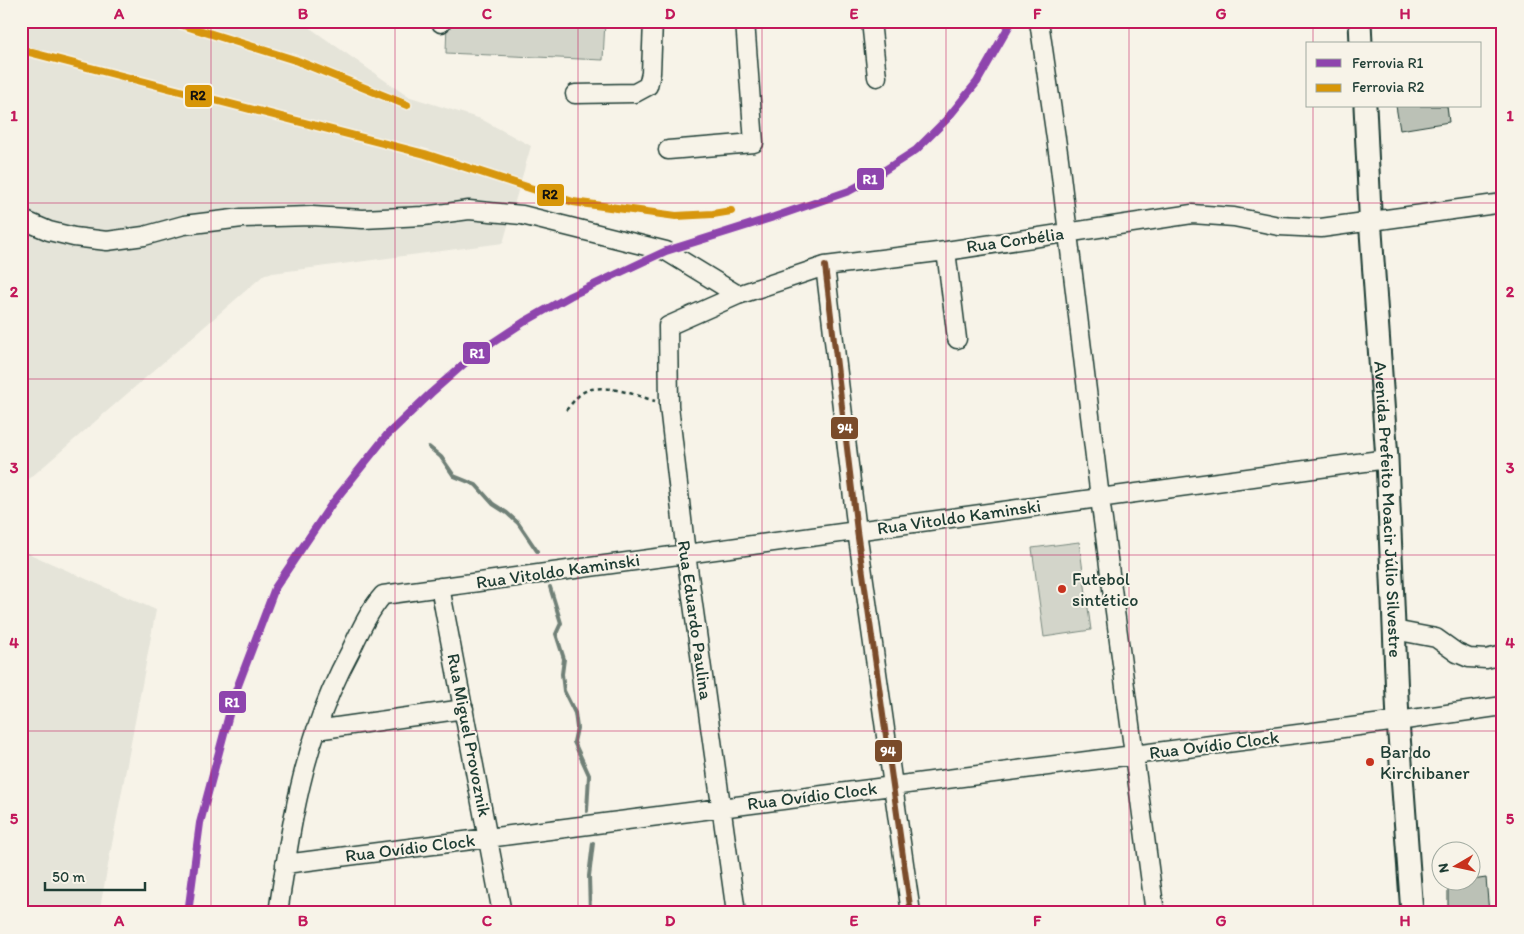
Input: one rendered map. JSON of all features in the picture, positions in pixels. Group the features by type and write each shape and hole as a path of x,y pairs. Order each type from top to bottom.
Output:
{"main road":[{"path":"1360,21 1361,42"},
{"name":"Avenida Prefeito Moacir Júlio Silvestre","path":"1365,108 1371,232 1387,459 1398,721 1412,913"}],"street":[{"path":"575,94 635,93 648,86 652,65 653,21"},
{"path":"668,150 754,144 745,21"},
{"path":"871,21 877,77"},
{"path":"1039,23 1068,232 1100,498 1155,913"},
{"name":"Rua Corbélia","path":"668,326 738,295 825,266 1192,214 1234,217 1278,226 1321,228 1503,203"},
{"path":"21,220 74,237 107,241 144,236 184,225 242,218 312,216 363,219 423,216 469,210 522,215 666,251 738,295"},
{"path":"946,250 957,339"},
{"path":"825,266 857,531 911,913"},
{"name":"Rua Eduardo Paulina","path":"668,326 668,406 686,554 736,913"},
{"name":"Rua Vitoldo Kaminski","path":"316,730 335,681 373,606 383,595 1387,459"},
{"name":"Rua Miguel Provoznik","path":"440,587 502,913"},
{"path":"1394,630 1436,638 1457,653 1469,658 1486,659 1503,655"},
{"name":"Rua Ovídio Clock","path":"285,864 1503,706"},
{"path":"278,913 285,864 304,771 316,730 464,709"}],"path":[{"path":"566,410 582,393 592,389 606,388 668,406"}],"shaded area":[{"path":"21,21 300,21 407,96 481,119 531,146 503,243 265,274 21,486"},
{"path":"447,21 605,21 603,60 446,53"},
{"name":"Futebol sintético","path":"1079,542 1091,630 1044,637 1032,548"},
{"path":"21,550 156,610 99,913 21,913"}],"building":[{"path":"1396,108 1447,108 1449,122 1400,130"},
{"path":"1486,878 1489,913 1448,913 1448,892 1482,892 1482,879"}],"waterway":[{"path":"429,447 441,457 454,476 476,485 493,504 518,523 537,551"},
{"path":"550,587 561,623 556,634 564,659 562,674 564,691 575,713 577,728 574,742 589,775 587,811"},
{"path":"590,913 589,876 593,843"}],"rail line":[{"name":"R2","path":"170,21 295,60 407,105"},
{"name":"R1","path":"188,913 200,823 234,696 275,588 331,505 387,435 474,355 524,322 570,296 666,251 849,191 916,150 946,120 977,82 1012,21"},
{"name":"R2","path":"21,50 425,154 573,202 676,216 731,211"}],"transit line":[{"name":"94","path":"825,266 857,531 911,913"}],"place":[{"name":"Futebol sintético","path":"1062,589"},
{"name":"Bar do Kirchibaner","path":"1370,762"}]}
